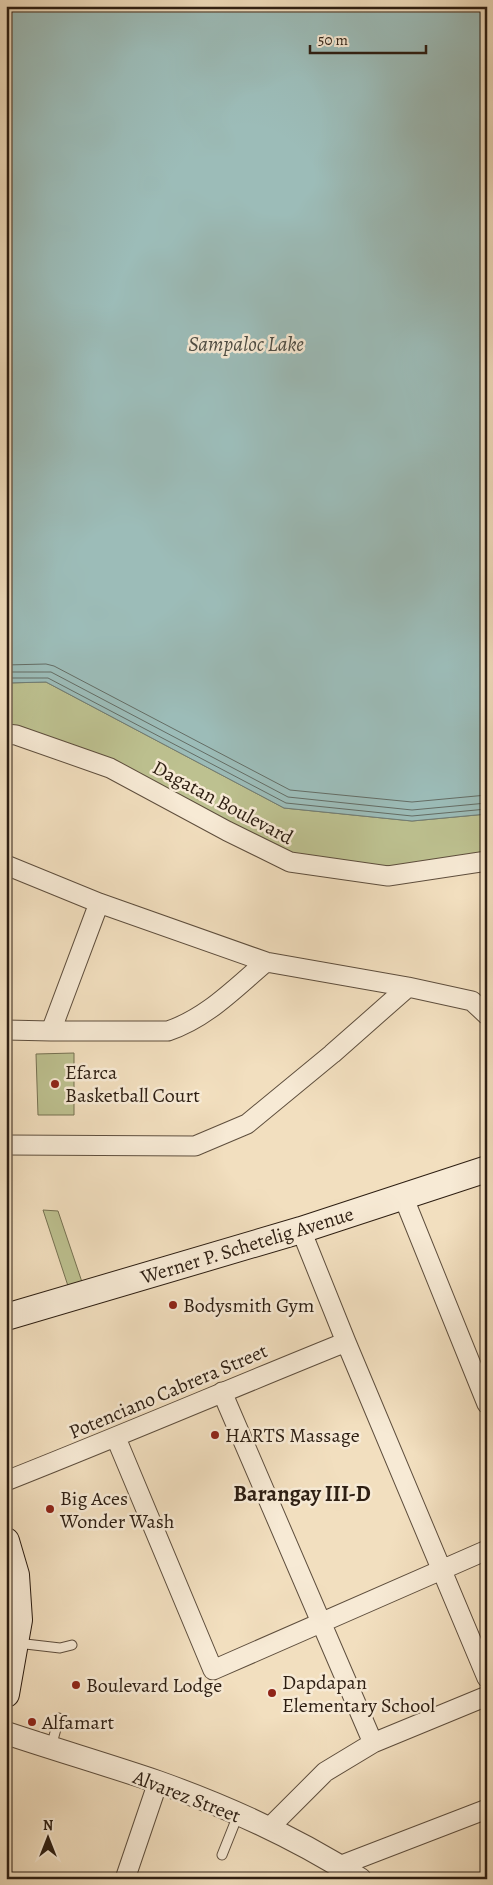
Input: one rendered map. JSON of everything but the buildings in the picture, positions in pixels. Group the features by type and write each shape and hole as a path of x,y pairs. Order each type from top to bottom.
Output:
{"main road":[{"name":"Werner P. Schetelig Avenue","path":"6,1317 301,1230 487,1169"},
{"path":"6,1541 16,1575 20,1620 6,1694"}],"street":[{"name":"Dagatan Boulevard","path":"6,734 16,735 110,768 227,831 290,862 388,876 487,861"},
{"path":"6,865 99,902 266,962 408,987 472,1001 487,1015"},
{"path":"51,1031 99,902"},
{"path":"6,1030 168,1031 186,1025 206,1013 266,962"},
{"path":"6,1145 195,1146 247,1124 332,1054 408,987"},
{"path":"403,1196 487,1404"},
{"path":"301,1230 487,1678"},
{"name":"Potenciano Cabrera Street","path":"6,1481 116,1438 222,1392 346,1342"},
{"path":"222,1392 373,1743"},
{"path":"116,1438 213,1670 487,1550"},
{"path":"269,1828 325,1772 373,1743 487,1696"},
{"name":"Alvarez Street","path":"6,1733 158,1782 269,1828 360,1879"},
{"path":"125,1879 158,1782"},
{"path":"339,1866 487,1809"}],"lane":[{"path":"17,1643 60,1648 72,1645"},
{"path":"50,1748 59,1718"},
{"path":"222,1855 238,1815"}],"green space":[{"path":"46,682 284,808 412,821 487,814 487,861 388,876 290,862 110,768 6,734 6,683"},
{"name":"Efarca Basketball Court","path":"74,1053 74,1115 38,1115 36,1054"},
{"path":"43,1210 58,1211 83,1285 69,1289"}],"water":[{"name":"Sampaloc Lake","path":"6,6 487,6 487,814 412,821 284,808 46,682 6,683"}],"place":[{"name":"Efarca Basketball Court","path":"55,1084"},
{"name":"Bodysmith Gym","path":"173,1305"},
{"name":"HARTS Massage","path":"215,1435"},
{"name":"Big Aces Wonder Wash","path":"50,1509"},
{"name":"Boulevard Lodge","path":"76,1685"},
{"name":"Dapdapan Elementary School","path":"272,1693"},
{"name":"Alfamart","path":"32,1722"}],"district":[{"name":"Barangay III-D","path":"302,1493"}]}
